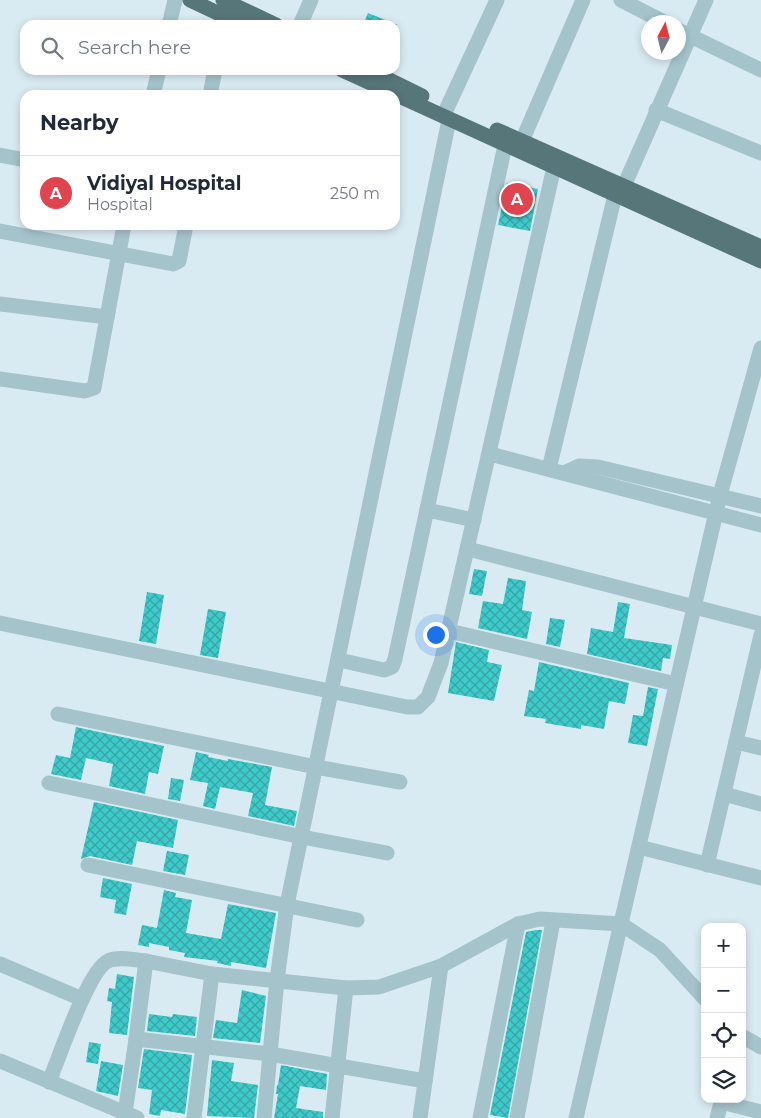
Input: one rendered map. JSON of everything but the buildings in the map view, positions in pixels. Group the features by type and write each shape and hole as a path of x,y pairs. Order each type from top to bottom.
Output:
{"main road":[{"path":"190,0 222,20"},
{"path":"222,0 265,20"},
{"path":"354,75 390,90"},
{"path":"378,75 505,145 554,167 619,190 761,247"},
{"path":"400,94 522,141 761,261"}],"street":[{"path":"170,20 175,0"},
{"path":"302,20 311,0"},
{"path":"264,1118 277,980 287,905 333,692 448,114 497,0"},
{"path":"522,141 583,0"},
{"path":"621,0 650,15"},
{"path":"686,30 706,0"},
{"path":"686,34 761,70"},
{"path":"549,469 619,190 656,110 674,60"},
{"path":"154,90 158,75"},
{"path":"211,90 214,75"},
{"path":"656,110 761,154"},
{"path":"339,660 384,670 392,667 395,660 505,145"},
{"path":"0,155 20,159"},
{"path":"0,623 333,692 408,707 418,707 428,697 441,663 554,167"},
{"path":"0,379 90,390 94,388 123,230"},
{"path":"0,231 177,264 185,230"},
{"path":"0,304 107,317"},
{"path":"576,1118 720,495 761,348"},
{"path":"490,454 761,525"},
{"path":"564,473 579,466 598,467 761,506"},
{"path":"427,510 474,520"},
{"path":"468,549 761,624"},
{"path":"448,630 676,684"},
{"path":"707,864 736,742 755,690 761,635"},
{"path":"58,714 316,767 400,782"},
{"path":"736,742 761,748"},
{"path":"49,783 386,853"},
{"path":"724,794 761,804"},
{"path":"639,848 761,878"},
{"path":"88,865 358,920"},
{"path":"49,1082 82,999 101,965 113,959 146,961 212,974 346,988 379,987 442,966 518,924 540,919 621,924 660,950 701,995"},
{"path":"517,1118 553,921"},
{"path":"480,1118 518,924"},
{"path":"0,1061 131,1116 136,1039 146,961"},
{"path":"0,964 82,999"},
{"path":"420,1118 442,966"},
{"path":"194,1118 212,974"},
{"path":"332,1118 346,988"},
{"path":"746,1038 761,1047"},
{"path":"136,1039 270,1054 425,1081"},
{"path":"717,1118 720,1103"},
{"path":"731,1103 761,1112"}],"place":[{"name":"Vidiyal Hospital","path":"517,199"}]}
